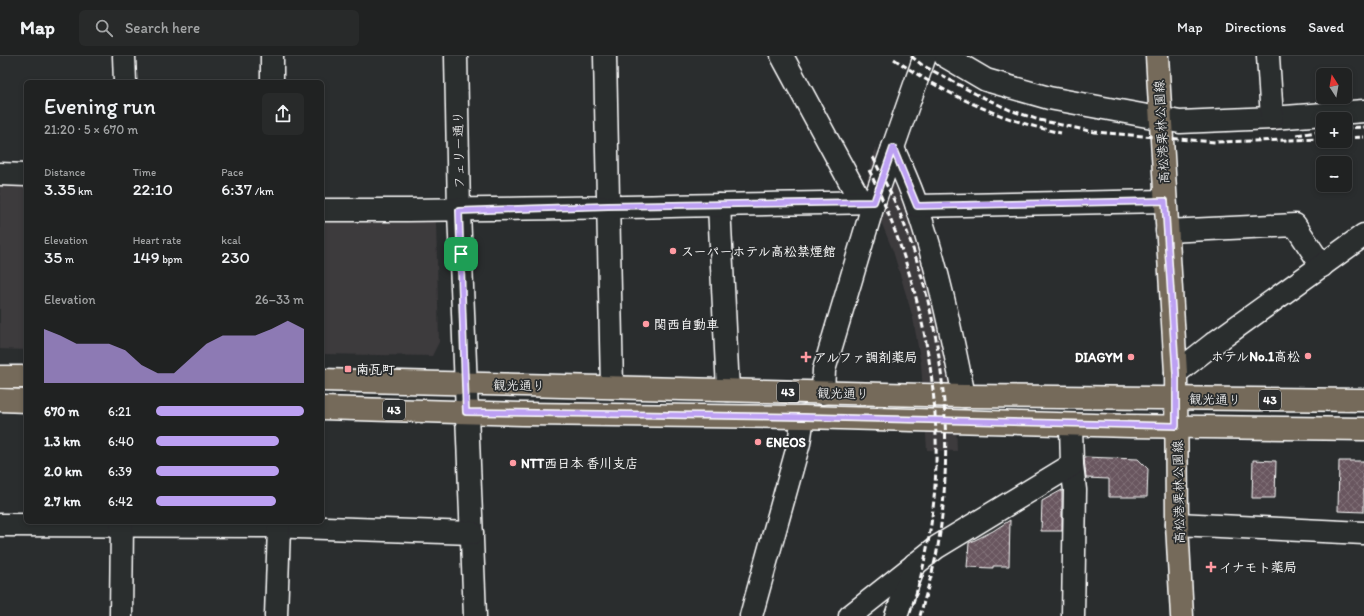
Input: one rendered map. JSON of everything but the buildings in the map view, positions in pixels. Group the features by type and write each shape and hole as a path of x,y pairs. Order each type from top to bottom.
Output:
{"main road":[{"name":"高松港栗林公園線","path":"1157,56 1176,373 1177,524 1182,616"},
{"path":"0,377 24,377"},
{"name":"観光通り","path":"324,380 964,396 1364,400"},
{"path":"0,400 24,401"},
{"name":"観光通り","path":"324,408 466,412 803,417 1071,425 1364,429"}],"street":[{"path":"124,56 125,80"},
{"path":"272,56 272,80"},
{"name":"フェリー通り","path":"456,56 459,211 474,616"},
{"path":"605,56 612,387"},
{"path":"782,56 868,202"},
{"path":"823,393 824,370 868,202 893,148 925,56"},
{"path":"945,56 986,80 1028,92 1066,102 1180,122 1272,118 1364,111"},
{"path":"1268,56 1272,118"},
{"path":"893,148 917,206 944,304 964,396"},
{"path":"0,174 24,175"},
{"path":"917,206 1165,201"},
{"path":"324,210 459,211 608,206 868,202"},
{"path":"719,204 728,390"},
{"path":"1167,231 1295,225 1322,266"},
{"path":"1176,373 1212,344 1364,235"},
{"path":"751,616 799,443 803,417"},
{"path":"1071,425 1072,465 1075,490 1072,616"},
{"path":"850,616 938,547 1072,465"},
{"path":"121,616 122,524"},
{"path":"1177,524 1364,533"},
{"path":"0,525 272,525 472,534"},
{"path":"272,525 276,616"},
{"path":"896,616 915,564"}],"shaded area":[{"path":"875,147 906,208 931,279 955,396 957,451 927,450 921,364 913,318 893,251 866,185"},
{"path":"0,181 24,182 24,350 0,349"},
{"path":"324,221 436,222 439,342 432,356 324,354"}],"railway":[{"path":"911,56 922,65 976,94 1010,110 1039,120 1094,132 1215,142 1316,139"},
{"path":"894,59 933,84 974,104 1016,121 1061,133"},
{"path":"1352,128 1364,127"},
{"path":"1297,135 1316,132"},
{"path":"1352,138 1364,137"},
{"path":"873,157 899,211 914,251 926,292 935,334 941,376 945,418 946,460 943,503 938,546 920,616"},
{"path":"869,170 892,223 910,277 924,333 933,389 936,446 934,503 925,560 909,616"}],"place":[{"name":"スーパーホテル高松禁煙館","path":"673,251"},
{"name":"関西自動車","path":"646,324"},
{"name":"ホテルNo.1高松","path":"1308,356"},
{"name":"アルファ調剤薬局","path":"806,357"},
{"name":"DIAGYM","path":"1131,357"},
{"name":"南瓦町","path":"348,369"},
{"name":"ENEOS","path":"758,442"},
{"name":"NTT西日本 香川支店","path":"513,463"},
{"name":"イナモト薬局","path":"1211,567"}],"route":[{"path":"893,148 917,206 1165,201 1176,373 1176,426 803,417 466,412 461,254 459,211 608,206 874,202 893,148"}]}
